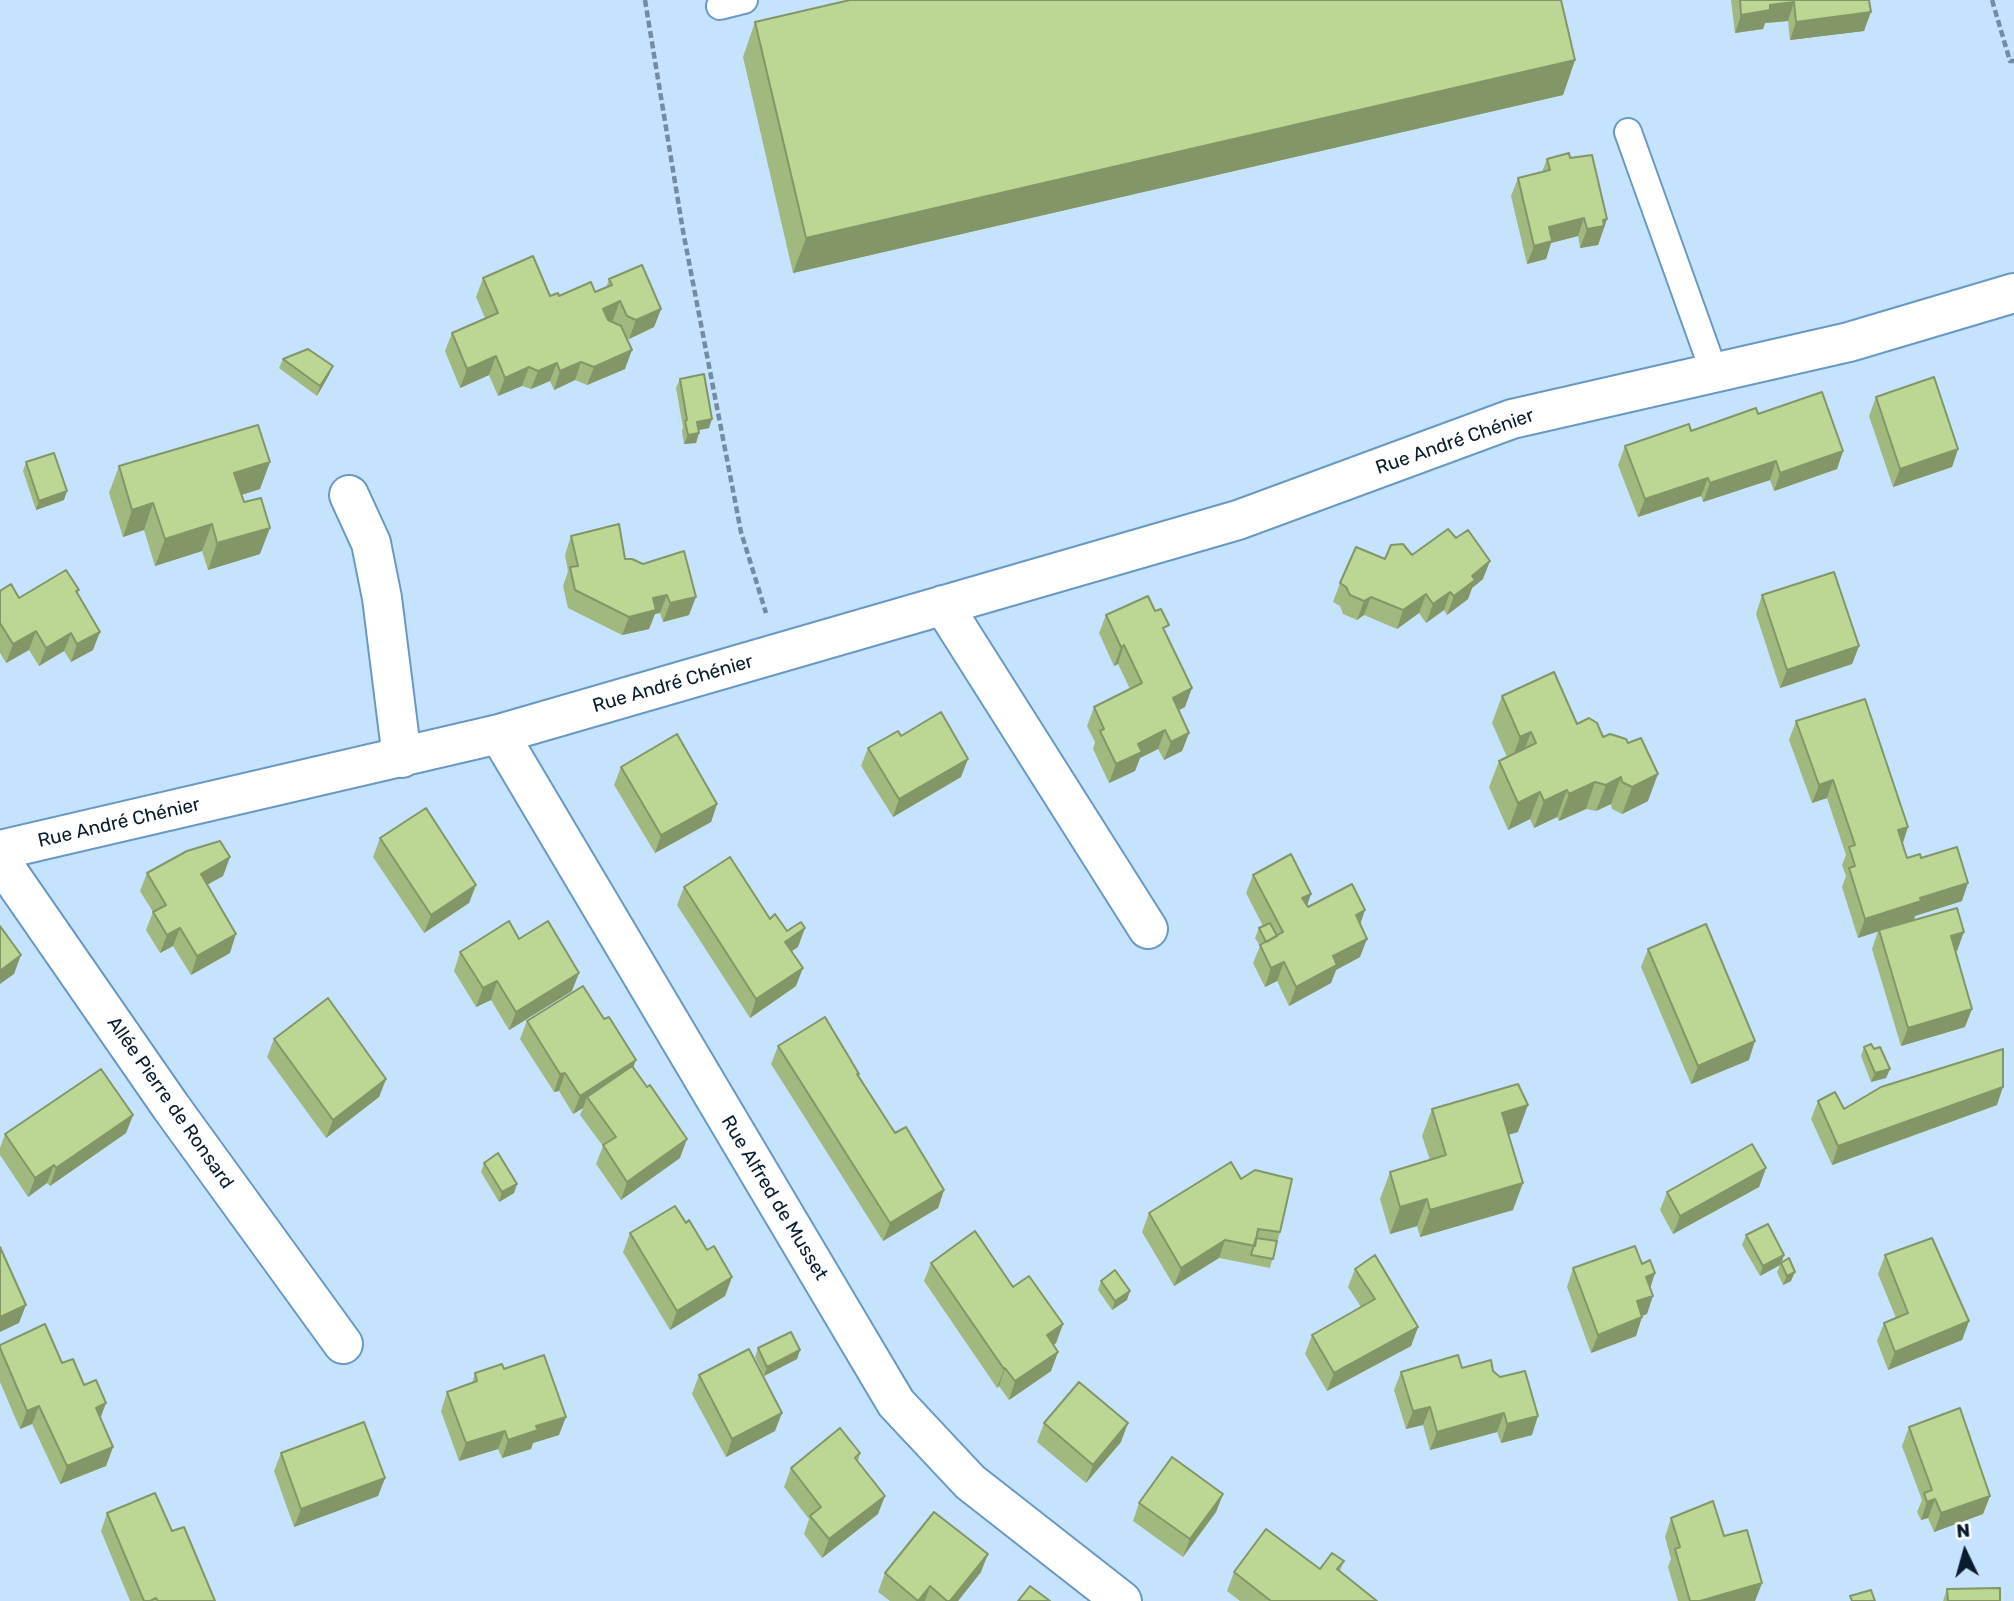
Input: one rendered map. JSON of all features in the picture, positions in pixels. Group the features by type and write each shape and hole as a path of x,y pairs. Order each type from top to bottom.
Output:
{"street":[{"name":"Rue André Chénier","path":"0,850 499,734 1238,520 1513,419 1849,342 2014,293"},
{"path":"349,495 370,542 382,598 402,758"},
{"path":"943,606 1148,929"},
{"name":"Rue Alfred de Musset","path":"499,734 896,1404 970,1482 1122,1601"},
{"name":"Allée Pierre de Ronsard","path":"0,860 172,1107 343,1344"}],"lane":[{"path":"1628,132 1714,372"}],"path":[{"path":"645,0 683,231 741,532 778,654"},
{"path":"1992,0 2010,61 2014,61"}],"building":[{"path":"850,0 1561,0 1575,60 806,238 755,22"},
{"path":"1740,0 1869,0 1871,12 1796,22 1794,2 1770,5 1770,10 1741,15"},
{"path":"1569,153 1570,158 1592,155 1607,219 1603,220 1604,226 1587,229 1584,218 1549,227 1552,241 1534,246 1518,178 1550,170 1547,159"},
{"path":"533,256 550,296 558,293 559,296 591,282 595,292 612,285 609,279 642,265 661,309 636,320 627,316 620,301 603,309 608,320 621,326 632,350 594,367 581,362 560,371 557,363 538,371 529,367 505,378 496,356 467,369 452,333 498,313 483,278"},
{"path":"308,349 333,366 320,386 283,359"},
{"path":"704,374 712,419 697,422 699,433 688,435 680,379"},
{"path":"1934,377 1958,449 1900,469 1876,397"},
{"path":"1822,392 1843,451 1780,473 1776,461 1710,483 1708,478 1645,499 1625,446 1689,424 1691,431 1756,408 1758,414"},
{"path":"258,425 270,462 234,473 244,502 261,498 270,528 217,543 212,524 165,539 153,503 132,510 119,466"},
{"path":"54,453 67,491 39,501 26,462"},
{"path":"619,524 625,559 643,564 684,551 696,597 670,603 667,595 653,598 656,610 629,617 575,590 570,567 578,566 571,536"},
{"path":"1448,529 1456,538 1468,530 1490,561 1472,576 1475,580 1454,596 1450,592 1433,604 1426,594 1403,610 1371,597 1364,601 1350,595 1340,583 1356,547 1385,559 1391,545 1403,544 1412,555"},
{"path":"66,570 100,632 77,644 71,633 46,648 36,631 13,644 0,623 0,591 11,584 19,598"},
{"path":"1834,572 1859,646 1787,670 1762,595"},
{"path":"1148,596 1155,611 1161,609 1169,625 1163,628 1192,688 1173,698 1189,733 1171,742 1165,730 1138,744 1142,752 1116,764 1100,731 1104,729 1094,707 1142,683 1106,615"},
{"path":"1554,672 1577,724 1589,718 1597,723 1603,737 1610,734 1626,739 1628,743 1641,738 1658,774 1632,787 1622,782 1621,777 1606,785 1595,782 1569,794 1567,790 1544,801 1540,792 1518,803 1499,761 1536,743 1531,732 1520,737 1502,696"},
{"path":"1865,699 1908,827 1898,830 1907,858 1920,854 1921,858 1957,847 1968,883 1865,919 1849,868 1855,866 1849,847 1855,845 1833,780 1819,785 1796,721"},
{"path":"941,712 968,759 899,799 868,748 898,731 901,736"},
{"path":"677,734 717,804 661,835 621,767"},
{"path":"426,808 476,885 431,915 380,838"},
{"path":"220,841 230,857 201,874 236,934 197,956 180,928 167,935 153,912 166,905 147,873 187,851"},
{"path":"1291,854 1311,894 1302,898 1308,907 1352,884 1365,910 1356,915 1367,939 1333,956 1337,965 1296,987 1284,962 1271,968 1260,945 1283,932 1253,875"},
{"path":"730,857 770,919 775,914 787,931 801,922 805,928 785,942 803,968 756,999 684,887"},
{"path":"1957,908 1964,932 1951,936 1972,1009 1908,1028 1879,930"},
{"path":"509,921 519,939 548,921 579,973 516,1012 497,981 483,988 460,952"},
{"path":"1270,923 1277,936 1266,942 1259,928"},
{"path":"1706,924 1755,1041 1698,1066 1648,949"},
{"path":"0,926 21,955 0,971"},
{"path":"583,986 604,1019 609,1017 636,1060 580,1096 565,1073 560,1074 527,1021"},
{"path":"328,998 386,1079 333,1120 274,1039"},
{"path":"825,1017 895,1133 906,1127 944,1190 890,1223 778,1046"},
{"path":"1871,1044 1874,1049 1880,1047 1890,1069 1875,1073 1864,1047"},
{"path":"2003,1049 2003,1087 1838,1146 1818,1101 1835,1092 1844,1109 1881,1087"},
{"path":"632,1066 647,1087 650,1085 687,1139 627,1182 603,1145 616,1137 587,1097"},
{"path":"101,1069 133,1115 56,1168 54,1165 35,1178 5,1134"},
{"path":"1518,1084 1528,1105 1502,1113 1523,1183 1430,1210 1427,1199 1400,1207 1390,1172 1446,1155 1432,1109"},
{"path":"1752,1144 1766,1168 1680,1216 1667,1192"},
{"path":"498,1153 517,1184 502,1192 484,1163"},
{"path":"1231,1162 1241,1179 1255,1170 1292,1179 1280,1232 1258,1229 1255,1246 1225,1240 1181,1268 1149,1213"},
{"path":"675,1206 686,1223 689,1220 707,1250 714,1246 732,1277 677,1311 630,1233"},
{"path":"1768,1224 1784,1255 1763,1266 1746,1235"},
{"path":"975,1231 1013,1287 1029,1276 1063,1324 1047,1335 1058,1352 1015,1381 931,1263"},
{"path":"1256,1238 1277,1241 1273,1259 1251,1255"},
{"path":"1932,1238 1969,1321 1895,1352 1884,1323 1908,1313 1885,1255"},
{"path":"1635,1246 1642,1264 1650,1260 1655,1273 1646,1277 1653,1296 1637,1301 1642,1317 1598,1335 1573,1268"},
{"path":"0,1247 26,1305 0,1317"},
{"path":"1375,1255 1418,1327 1334,1373 1312,1335 1375,1299 1355,1269"},
{"path":"1789,1258 1795,1272 1787,1276 1781,1263"},
{"path":"1115,1270 1130,1291 1115,1301 1101,1281"},
{"path":"45,1324 62,1363 73,1359 84,1385 96,1380 106,1403 96,1408 113,1447 67,1466 39,1406 27,1411 0,1348 0,1345"},
{"path":"791,1332 800,1350 767,1367 758,1348"},
{"path":"749,1349 782,1413 732,1439 699,1375"},
{"path":"544,1355 566,1417 536,1426 538,1430 508,1440 505,1431 466,1443 447,1392 477,1381 475,1373 502,1364 504,1369"},
{"path":"1458,1355 1462,1368 1491,1360 1493,1371 1500,1377 1525,1371 1538,1416 1507,1424 1504,1413 1437,1432 1430,1407 1413,1411 1401,1372"},
{"path":"1079,1382 1128,1423 1093,1465 1044,1423"},
{"path":"1960,1408 1990,1496 1941,1513 1935,1499 1927,1502 1924,1493 1932,1490 1909,1427"},
{"path":"364,1422 385,1478 301,1509 281,1453"},
{"path":"840,1428 860,1453 855,1458 885,1496 829,1539 810,1516 821,1507 791,1468"},
{"path":"1172,1457 1223,1494 1190,1539 1139,1503"},
{"path":"155,1493 172,1531 184,1527 215,1601 158,1601 156,1598 144,1601 107,1513"},
{"path":"1713,1501 1724,1536 1747,1530 1762,1583 1700,1601 1690,1601 1675,1549 1680,1547 1671,1518"},
{"path":"934,1512 988,1554 950,1601 930,1586 918,1601 885,1573"},
{"path":"1266,1529 1320,1569 1332,1553 1344,1561 1337,1569 1377,1601 1271,1601 1234,1572"},
{"path":"1030,1586 1050,1601 1018,1601"},
{"path":"2000,1588 2000,1601 1948,1601 1947,1589"},
{"path":"1871,1590 1875,1601 1852,1601 1850,1596"}]}
